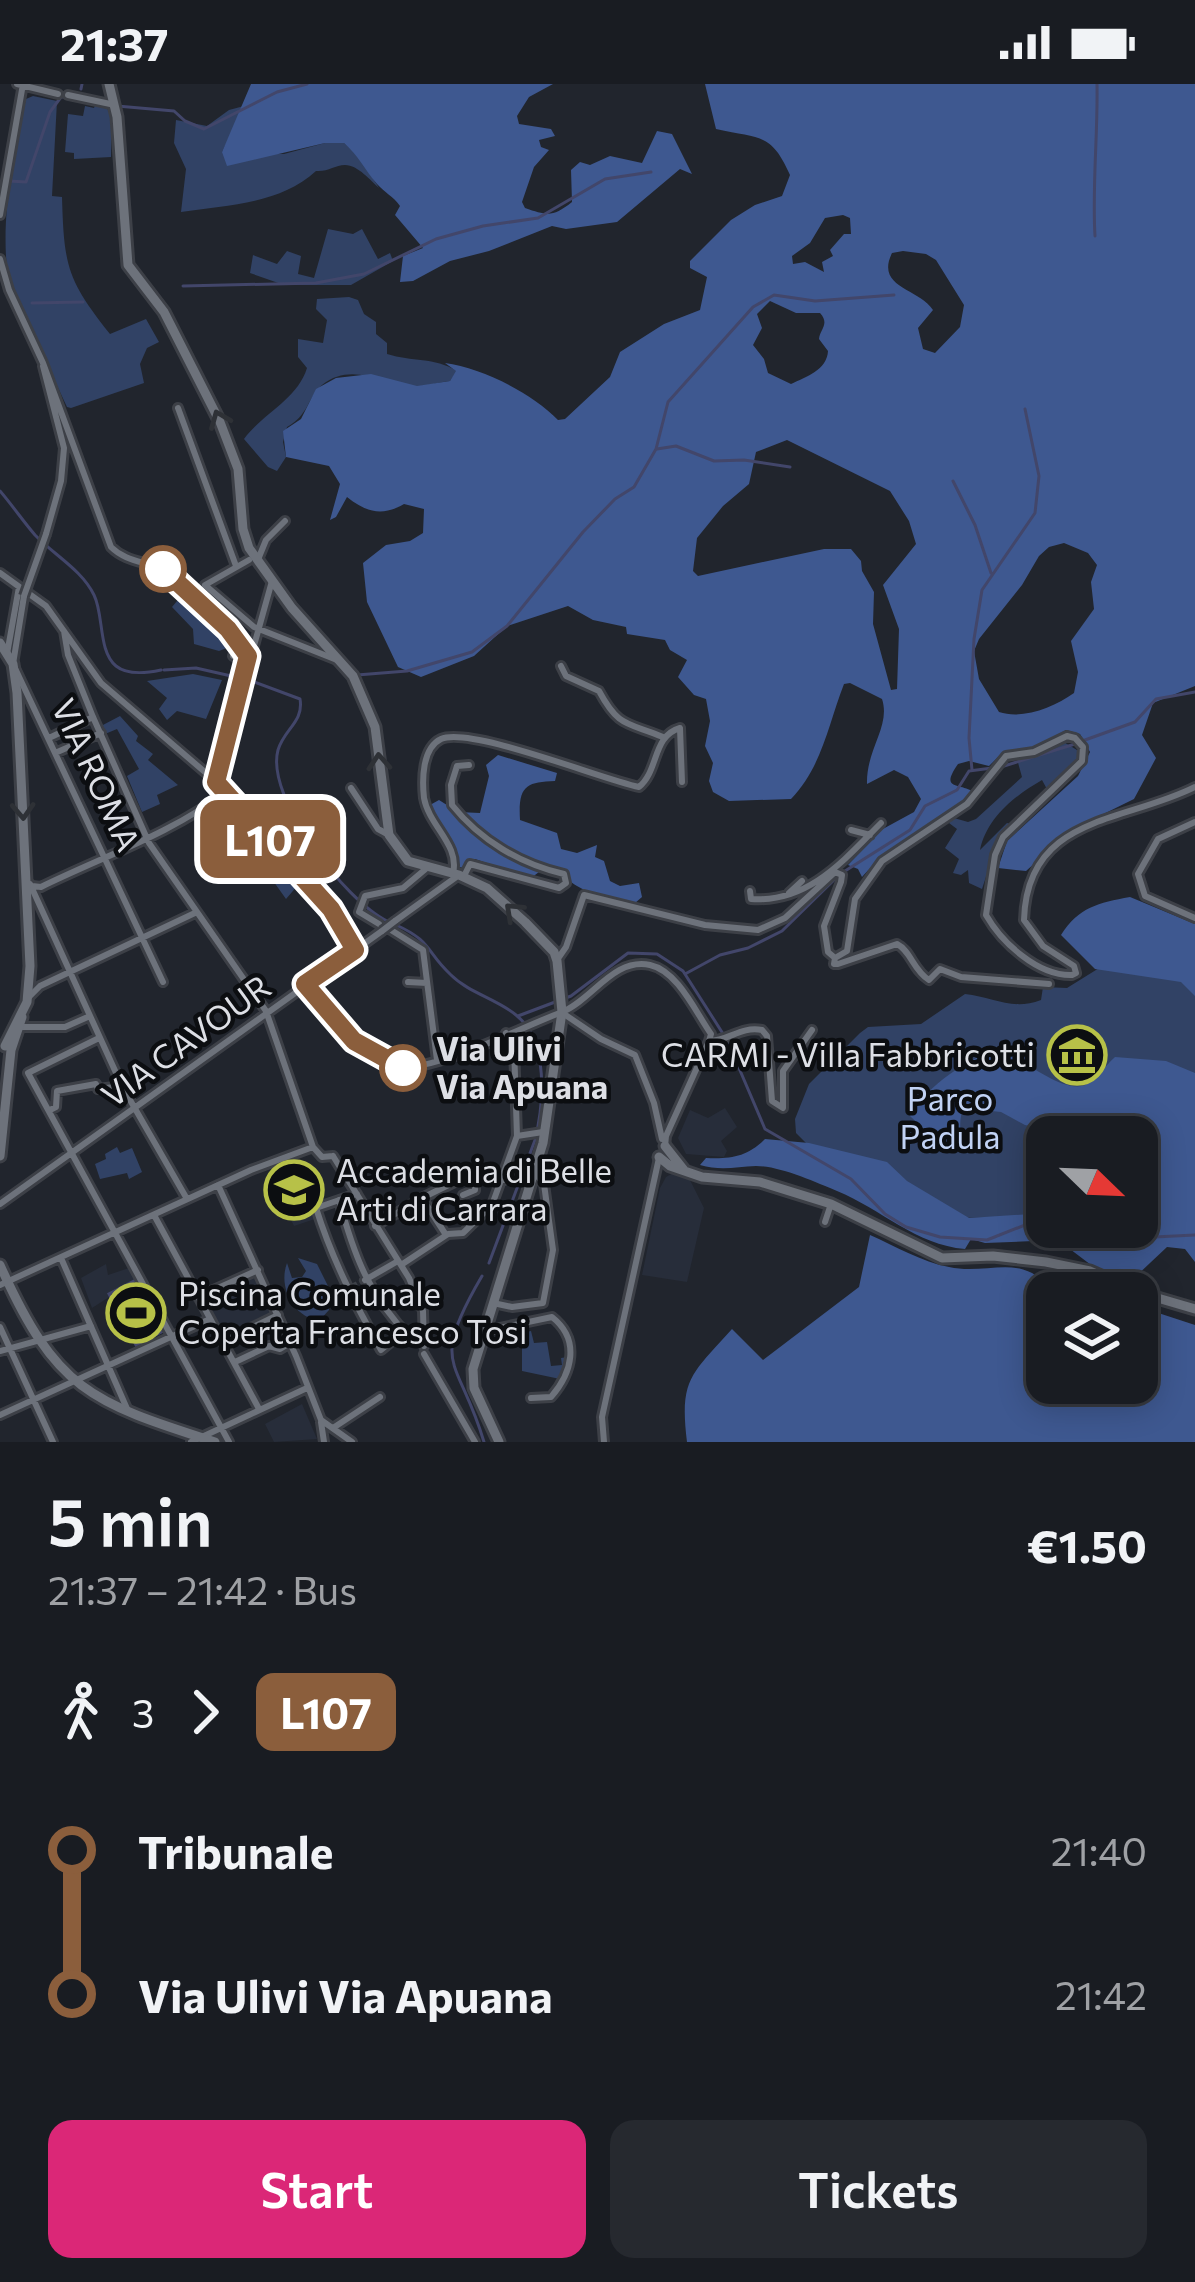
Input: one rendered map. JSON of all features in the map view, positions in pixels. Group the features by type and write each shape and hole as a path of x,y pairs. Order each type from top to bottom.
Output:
{"main road":[{"path":"110,84 128,265 164,312 212,404 238,469 243,530 253,561 352,676 375,727 389,835 408,861 458,875 497,896 557,961 567,1028 540,1132 535,1173 482,1331 472,1378 499,1442"},
{"name":"VIA ROMA","path":"0,643 10,659"},
{"path":"8,1047 20,1027 30,949 10,659"},
{"path":"0,1156 8,1035 24,1007"},
{"path":"664,1140 688,1173"},
{"path":"659,1157 688,1173 760,1182 831,1204 942,1258 992,1256 1046,1262 1090,1271 1195,1309"},
{"path":"0,1265 4,1284 40,1342 75,1381 130,1414 194,1440 215,1442"}],"street":[{"path":"0,215 21,85 115,106"},
{"path":"0,259 9,290 44,362 111,547 124,557 169,572 252,650"},
{"path":"10,659 22,591 61,482 64,448 42,375 44,362"},
{"path":"178,408 236,566"},
{"path":"285,521 253,561 205,586 258,630 341,662"},
{"path":"0,573 40,600 101,683 227,791 331,909 355,950"},
{"path":"216,782 272,581"},
{"path":"233,631 249,624"},
{"path":"233,631 258,630"},
{"path":"64,631 68,656 146,836 266,1011 314,1147 321,1157 332,1159 400,1263 423,1311 425,1347 473,1429 475,1442"},
{"path":"233,631 247,651 248,663"},
{"path":"233,656 240,645"},
{"name":"VIA ROMA","path":"10,659 163,982"},
{"path":"561,665 566,676 599,692 619,720 663,737"},
{"path":"49,738 93,717"},
{"path":"458,875 453,851 430,819 425,802 424,770 436,742 446,736 465,736 639,787 648,779 663,737 680,728 682,782"},
{"path":"56,753 101,734"},
{"path":"1049,984 961,976 940,969 929,980 915,970 905,949 897,944 834,964 847,951 855,899 882,861 967,805 1006,756 1034,752 1067,736 1083,747 1078,770 1003,837 994,855 986,908 989,920 1017,951 1062,975 1076,973 1074,966 1043,946 1024,920 1033,871 1084,828 1195,787"},
{"path":"458,875 470,864 559,888 566,883 564,874 509,854 460,816 452,805 454,770 469,765"},
{"path":"351,788 378,829 389,835"},
{"path":"27,878 41,887 208,806 227,791"},
{"path":"1195,822 1158,839 1138,874 1145,896 1195,918"},
{"path":"557,961 584,895 705,925 758,931 785,918 881,823"},
{"path":"850,830 870,835"},
{"path":"428,867 403,888 365,896 360,914 423,950 437,1060"},
{"path":"750,891 751,899 756,900 787,896 806,889 823,874 842,875 823,934 828,952 836,958"},
{"name":"VIA CAVOUR","path":"0,1204 458,875"},
{"path":"27,878 122,1086 187,1199"},
{"path":"787,896 802,881"},
{"path":"1160,898 1176,910"},
{"path":"24,1007 40,986 141,934 197,912"},
{"path":"305,984 354,1041 403,1068 437,1060 546,1016 622,968 651,965 670,976 711,1034 659,1157 602,1412 604,1442"},
{"path":"408,982 427,983"},
{"path":"20,1027 64,1027 89,1016"},
{"path":"567,1028 635,1054 664,1140"},
{"path":"710,1041 752,1028 767,1036 772,1101 783,1108 783,1071 812,1030"},
{"path":"364,1281 446,1235 464,1233 490,1208 517,1136 514,1046 506,1033"},
{"path":"100,1038 28,1073 229,1442"},
{"path":"50,1110 56,1107 57,1091 96,1084 98,1090 122,1086"},
{"path":"517,1136 540,1132"},
{"path":"4,1284 218,1185 314,1147"},
{"path":"375,1226 478,1171 504,1180"},
{"path":"491,1303 543,1304 553,1250 544,1184 535,1173"},
{"path":"463,1195 476,1190 474,1174"},
{"path":"218,1185 290,1343 321,1420 323,1442"},
{"path":"357,1194 316,1208 381,1350 403,1331"},
{"path":"422,1198 446,1235"},
{"path":"339,1200 364,1281 403,1331 425,1347"},
{"path":"825,1222 831,1204"},
{"path":"154,1215 258,1407"},
{"path":"61,1258 130,1414"},
{"path":"198,1297 258,1270"},
{"path":"222,1342 278,1316"},
{"path":"482,1331 553,1317 561,1324 572,1345 569,1365 550,1397 531,1398"},
{"path":"0,1415 210,1319"},
{"path":"0,1352 91,1326"},
{"path":"0,1327 53,1442"},
{"path":"235,1362 269,1346 290,1343"},
{"path":"194,1440 307,1388"},
{"path":"333,1428 380,1397"},
{"path":"321,1420 352,1442"},
{"path":"473,1429 489,1423"}],"shaded area":[{"path":"725,1108 737,1127 721,1141 727,1151 724,1157 686,1154 678,1138 690,1110 708,1118"},
{"name":"Accademia di Belle Arti di Carrara","path":"297,1156 315,1219 294,1226 284,1206 275,1164"},
{"path":"675,1172 688,1176 704,1208 687,1282 642,1275 660,1188"},
{"path":"106,1264 108,1275 129,1268 136,1280 92,1308 81,1278"},
{"path":"254,1276 271,1313 223,1335 206,1298"},
{"name":"Piscina Comunale Coperta Francesco Tosi","path":"136,1280 163,1331 136,1345 109,1294"},
{"path":"302,1404 317,1439 274,1442 265,1424"}],"green space":[{"path":"251,84 553,84 529,97 517,116 519,124 551,129 555,136 539,140 549,150 534,167 522,202 539,213 555,213 572,202 571,170 580,162 590,165 610,156 642,163 657,131 672,134 692,174 680,169 617,222 566,229 552,226 400,282 403,256 423,248 395,215 400,206 344,143 325,143 227,166 222,152"},
{"path":"705,84 1195,84 1195,686 1153,703 1142,735 1156,758 1134,799 1073,829 1026,871 998,868 1007,841 1078,776 1090,752 1080,734 1066,730 1037,747 1001,754 989,766 969,761 958,764 951,782 972,791 862,877 848,865 881,830 914,812 921,799 908,777 894,770 867,784 883,719 882,699 844,684 817,759 791,799 729,801 713,792 709,781 713,763 705,746 710,721 706,699 694,695 678,677 687,660 670,650 665,640 627,634 626,627 593,620 568,606 507,626 474,656 421,677 398,667 367,602 363,563 386,545 423,533 424,509 404,504 374,511 347,497 330,520 340,484 329,466 286,457 283,431 301,419 316,389 336,378 371,374 417,386 450,381 456,371 445,363 506,383 558,420 565,419 610,377 620,352 664,324 700,310 707,277 690,268 690,261 731,220 782,196 790,175 777,151 754,137 716,129","holes":["825,218 850,218 851,234 844,234 830,250 833,256 822,262 824,272 805,262 793,264 792,256 810,243","892,253 926,254 936,260 964,305 960,327 935,353 923,349 918,328 933,310 894,281 888,265","770,301 796,313 820,313 824,323 819,339 828,351 824,363 791,384 768,373 753,345 762,328 757,314","787,440 890,491 909,521 916,544 883,585 899,629 897,689 891,690 873,624 874,592 851,549 824,549 698,576 693,571 697,538 749,484 756,452","1064,543 1088,553 1097,565 1091,582 1094,609 1071,641 1078,672 1074,693 1038,711 999,712 979,679 974,651 1039,556"]},
{"path":"26,99 57,101 52,196 62,197 64,240 76,285 110,334 146,319 159,342 147,348 140,364 144,383 71,408 27,326 8,277 9,188"},
{"path":"96,102 112,112 111,157 74,159 74,153 65,152 68,114 83,116 85,106 94,108"},
{"path":"244,106 222,152 284,154 344,143 358,155 379,188 359,170 341,165 316,171 270,197 181,212 186,169 174,143 176,120 207,126 229,110"},
{"path":"328,229 353,234 362,229 378,259 390,253 393,261 351,285 284,285 250,273 253,255 277,264 287,251 301,256 298,274 314,278"},
{"path":"317,299 358,300 364,314 376,322 376,334 387,343 387,354 457,371 450,381 418,386 356,374 333,378 287,427 286,457 277,471 268,467 244,439 302,379 307,368 298,357 298,339 323,343 327,320 316,309"},
{"path":"182,595 237,644 219,651 194,644 193,629 172,607"},
{"path":"193,674 222,680 206,719 177,711 167,720 159,709 167,698 147,681"},
{"path":"120,716 138,736 136,741 153,754 148,760 178,785 157,795 160,804 142,812 127,776 139,769 117,729 105,734 101,726"},
{"path":"1062,741 1077,750 1078,763 1048,791 1042,780 996,817 980,850 1011,824 997,843 982,889 969,883 968,870 953,873 959,859 945,848 957,829 949,823 954,818 976,819 1022,777 1017,759 1035,757"},
{"path":"498,755 557,773 555,781 526,788 520,820 557,833 561,849 577,853 597,845 595,857 604,861 610,881 620,886 639,883 642,897 635,903 605,898 543,869 531,878 475,859 459,867 430,805 439,800 458,812 480,813 489,776 486,765"},
{"path":"248,820 288,866 280,872 298,885 286,899 237,830"},
{"path":"1130,897 1195,924 1195,996 1181,982 1095,969 1061,935 1090,908"},
{"name":"Parco Padula","path":"1104,965 1195,976 1195,1226 1158,1227 1158,1116 1026,1116 1026,1217 952,1218 813,1150 796,1133 795,1119 809,1084 868,1027 921,1024 965,994 1031,1003 1041,1000 1043,987 1067,988"},
{"path":"1002,1047 1042,1074 1076,1086 1089,1083 1115,1057 1166,1061 1195,1073 1195,1262 1185,1249 1167,1247 1140,1272 1109,1272 1095,1268 1069,1248 1158,1248 1158,1116 1026,1116 1026,1125 1001,1112 964,1108 955,1151 937,1142 910,1116 927,1093 976,1058"},
{"path":"765,1139 809,1143 887,1162 907,1181 969,1218 1026,1214 1026,1241 971,1239 965,1249 947,1246 915,1234 853,1198 786,1172 700,1165 706,1158 745,1153"},
{"path":"117,1147 120,1153 132,1148 142,1172 129,1179 127,1173 100,1179 95,1164"},
{"path":"870,1235 939,1265 1030,1272 1026,1272 1026,1404 1158,1404 1158,1313 1195,1325 1195,1442 687,1442 687,1390 732,1329 763,1360 859,1287"},
{"path":"298,1258 317,1264 329,1288 329,1310 319,1321 295,1307 286,1291 287,1263 292,1278 306,1271"},
{"path":"531,1331 534,1343 547,1342 551,1366 562,1365 561,1358 568,1357 560,1379 522,1371 522,1333"}],"waterway":[{"path":"81,89 82,84"},
{"path":"117,106 174,111 204,129 277,92 307,84"},
{"path":"1095,236 1097,84"},
{"path":"9,181 26,182 50,112 61,97 67,97"},
{"path":"183,286 316,283 364,274 436,239 538,218 605,179 651,172"},
{"path":"357,675 407,671 472,652 507,626 583,532 634,487 656,449 668,402 753,307 774,295 815,301 894,295"},
{"path":"32,303 83,302"},
{"path":"972,770 974,639 982,590 1035,513 1039,476 1025,409"},
{"path":"657,449 676,446 714,461 790,467"},
{"path":"953,481 991,573"},
{"path":"0,491 35,535 89,586 106,651 116,666 131,672 161,670"},
{"path":"164,670 196,668 240,678"},
{"path":"249,680 300,699 299,714 278,750 277,770 284,794 331,871 387,921"},
{"path":"1085,740 1135,722 1156,699 1195,692"},
{"path":"1004,766 1075,744"},
{"path":"845,871 910,830 925,806 957,790 969,771 992,768"},
{"path":"685,974 782,931 837,877"},
{"path":"396,925 423,942 458,981 516,1015 527,1026 539,1056 542,1091 535,1140 489,1263"},
{"path":"518,1016 571,996 628,953 657,954 683,971 727,1040 765,1129 851,1179 885,1214 906,1227 940,1237 987,1240 1026,1225"},
{"path":"1158,1237 1195,1235"},
{"path":"1100,1248 1113,1248"},
{"path":"482,1276 452,1346 453,1361 484,1442"}],"tunnel":[{"path":"352,1287 363,1281"}],"bus line":[{"name":"L107","path":"163,569 247,651 248,664 216,782 331,909 355,950 305,984 354,1041 403,1068"}],"place":[{"name":"CARMI - Villa Fabbricotti","path":"1077,1055"},
{"name":"Via Ulivi Via Apuana","path":"403,1068"},
{"name":"Accademia di Belle Arti di Carrara","path":"294,1190"},
{"name":"Piscina Comunale Coperta Francesco Tosi","path":"136,1313"}]}
